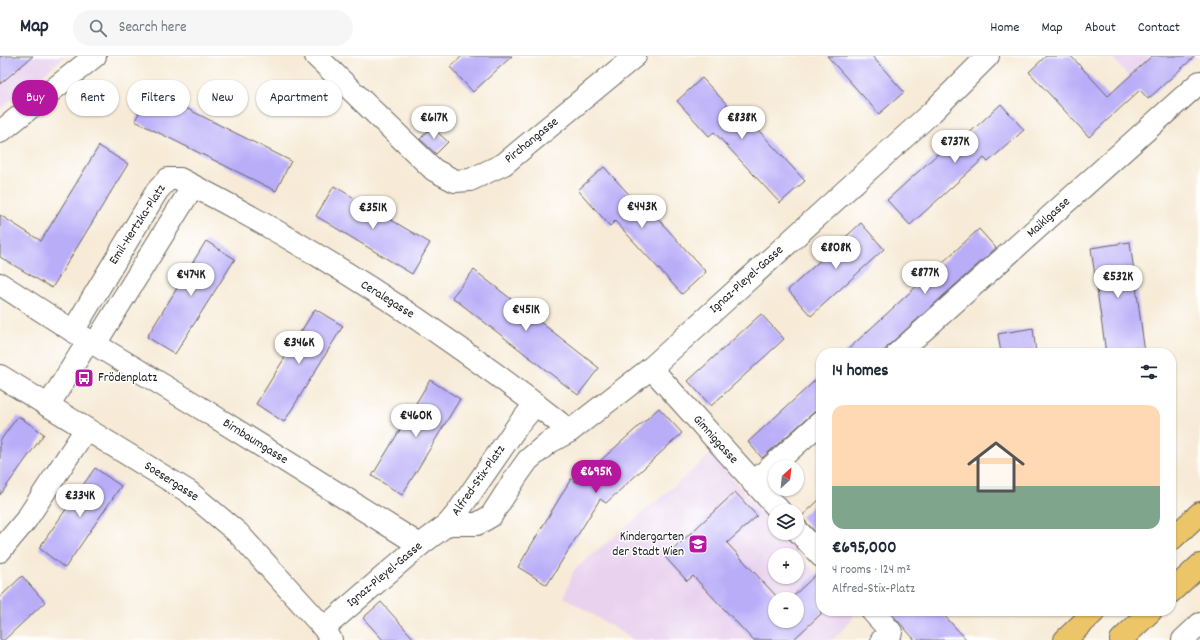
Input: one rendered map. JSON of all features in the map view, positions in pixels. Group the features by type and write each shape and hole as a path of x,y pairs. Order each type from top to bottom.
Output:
{"main road":[{"path":"1176,535 1200,513"},
{"path":"1176,587 1200,564"},
{"path":"1065,640 1091,616"},
{"path":"1121,640 1146,616"}],"street":[{"path":"0,132 95,56"},
{"name":"Pirchangasse","path":"316,56 434,170 455,181 470,180 504,164 634,56"},
{"name":"Ignaz-Pleyel-Gasse","path":"570,431 651,368 932,112 988,56"},
{"name":"Maiklgasse","path":"904,348 1200,82"},
{"name":"Emil-Hertzka-Platz","path":"85,338 193,186"},
{"name":"Ceralegasse","path":"193,186 282,234 412,316 536,404 570,431"},
{"name":"Birnbaumgasse","path":"0,284 420,545"},
{"path":"48,406 85,338"},
{"name":"Gimniggasse","path":"651,368 774,504"},
{"name":"Soesergasse","path":"0,376 189,492 238,533 327,634"},
{"name":"Alfred-Stix-Platz","path":"448,524 518,425 536,404"},
{"path":"754,482 816,426"},
{"path":"0,551 26,520 86,429"},
{"name":"Alfred-Stix-Platz","path":"448,524 477,524 491,516 528,460 548,443 570,431"},
{"name":"Ignaz-Pleyel-Gasse","path":"327,634 420,545 448,524"},
{"path":"804,538 816,551"},
{"path":"875,616 887,636"},
{"path":"1183,640 1200,624"}],"shaded area":[{"path":"0,56 66,56 36,80 12,80 12,99 0,109"},
{"path":"1111,56 1195,56 1148,99"},
{"name":"Kindergarten der Stadt Wien","path":"711,455 768,519 768,540 786,540 793,548 768,548 768,584 804,584 804,560 816,573 816,616 853,616 852,620 832,640 632,640 564,597 574,570"}],"building":[{"path":"0,56 33,56 0,84"},
{"path":"462,56 512,56 473,92 450,67"},
{"path":"827,56 872,56 904,92 879,114"},
{"path":"1046,56 1071,56 1108,96 1152,56 1195,56 1148,99 1140,90 1089,137 1029,72"},
{"path":"702,78 735,113 739,109 805,181 780,203 714,132 709,136 677,101"},
{"path":"1001,104 1024,130 988,162 984,158 910,225 887,200 961,133 965,137"},
{"path":"190,110 198,114 198,116 202,116 291,161 276,191 135,121 137,116 190,116"},
{"path":"432,127 448,142 436,154 420,139"},
{"path":"99,146 128,164 52,288 0,257 0,215 41,241"},
{"path":"604,167 636,202 640,199 706,272 682,294 615,221 610,226 578,190"},
{"path":"334,186 430,243 412,274 316,216"},
{"path":"861,223 884,249 811,316 788,290"},
{"path":"979,229 996,248 886,348 849,348"},
{"path":"206,241 235,259 175,354 147,337"},
{"path":"1130,242 1144,348 1105,348 1091,248"},
{"path":"474,270 599,368 578,395 452,297"},
{"path":"315,309 343,326 284,422 256,404"},
{"path":"761,314 784,339 711,406 688,381"},
{"path":"1033,328 1035,348 1000,348 998,334"},
{"path":"430,380 460,399 402,495 372,476"},
{"path":"816,380 816,411 762,458 748,442"},
{"path":"659,408 682,433 606,503 600,499 547,585 518,567 571,479 578,483 589,471"},
{"path":"18,416 44,434 0,495 0,441"},
{"path":"95,468 121,486 65,568 39,548"},
{"path":"735,492 757,516 727,543 772,592 768,592 768,628 804,628 804,592 797,592 816,575 816,616 819,616 793,640 753,640 693,576 687,581 665,557"},
{"path":"816,503 816,533 804,520 804,514"},
{"path":"22,576 45,602 4,640 0,640 0,597"},
{"path":"381,602 415,640 383,640 363,618"},
{"path":"893,616 945,616 967,640 915,640"}],"place":[{"name":"Frödenplatz","path":"84,378"},
{"name":"Kindergarten der Stadt Wien","path":"698,544"}]}
